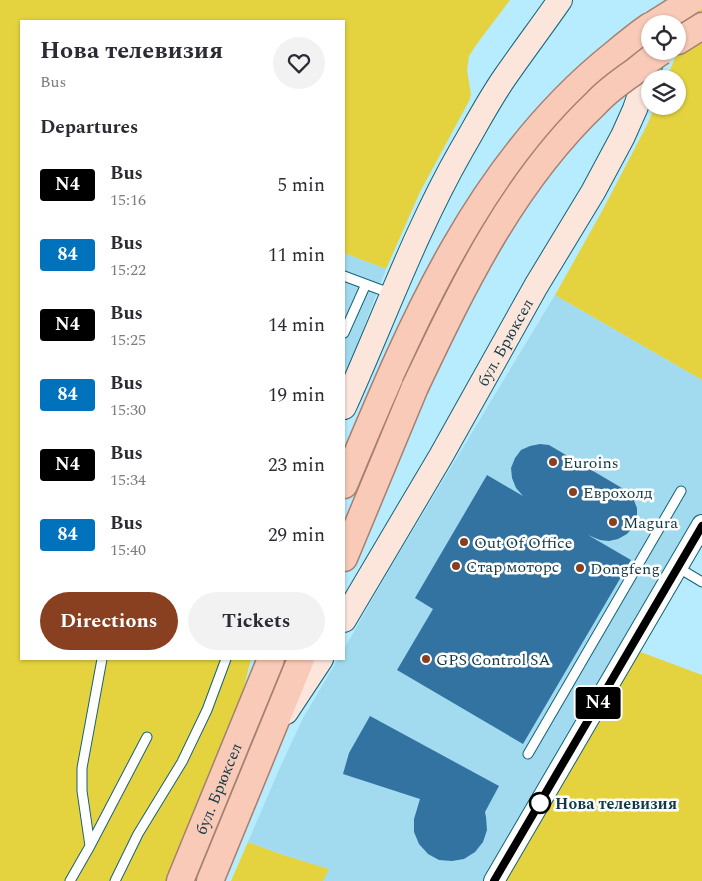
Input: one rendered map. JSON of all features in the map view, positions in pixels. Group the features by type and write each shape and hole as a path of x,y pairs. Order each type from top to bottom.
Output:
{"main road":[{"path":"345,405 427,217 461,150 504,79 560,0"},
{"path":"668,15 673,0"},
{"path":"668,15 692,0"},
{"path":"686,36 702,26"},
{"path":"345,483 388,379 425,302 456,243 493,185 525,141 563,100 602,63 641,33"},
{"path":"345,556 416,387 451,311 481,255 515,199 548,155 584,114 597,101 650,60"},
{"name":"бул. Брюксел","path":"345,618 441,456 536,286 593,192 623,136 635,109 652,60"},
{"name":"бул. Брюксел","path":"255,695 263,660"},
{"name":"бул. Брюксел","path":"180,881 271,660"},
{"name":"бул. Брюксел","path":"210,881 301,660"},
{"name":"бул. Брюксел","path":"270,733 320,660"}],"street":[{"path":"494,881 702,526"}],"lane":[{"path":"345,276 392,295"},
{"path":"345,331 366,284"},
{"path":"528,754 681,491"},
{"path":"677,567 702,582"},
{"path":"90,846 82,791 82,768 102,660"},
{"path":"115,881 138,834 186,753 208,710 226,660"},
{"path":"70,881 147,737"}],"shaded area":[{"path":"0,0 510,0 469,56 467,70 471,95 469,101 420,192 386,269 345,253 345,20 20,20 20,660 251,660 236,718 168,881 0,881"},
{"path":"695,0 702,0 702,380 555,295 601,213 651,115 686,115 686,70 670,70 674,60 686,60 686,27"},
{"path":"345,253 386,269 345,376"},
{"path":"555,295 702,380 702,526 494,881 323,881 328,869 248,842 303,718 337,660 345,660 345,647 389,570"},
{"path":"630,648 702,675 702,881 494,881"},
{"path":"248,842 329,869 323,881 231,881"}],"building":[{"path":"540,444 549,445 627,491 633,498 637,508 637,518 627,534 618,539 600,540 588,535 631,560 523,744 397,670 433,609 415,598 487,475 523,496 516,488 511,468 521,450"},
{"path":"370,716 499,786 485,812 487,830 483,842 475,852 464,859 452,861 439,860 428,854 419,844 414,832 414,819 420,799 343,774 349,753"}],"bus line":[{"name":"N4","path":"494,881 702,526"}],"place":[{"name":"Euroins","path":"553,462"},
{"name":"Еврохолд","path":"573,492"},
{"name":"Magura","path":"613,522"},
{"name":"Out Of Office","path":"464,542"},
{"name":"Стар моторс","path":"456,566"},
{"name":"Dongfeng","path":"580,568"},
{"name":"GPS Control SA","path":"426,659"},
{"name":"Нова телевизия","path":"540,803"}]}
